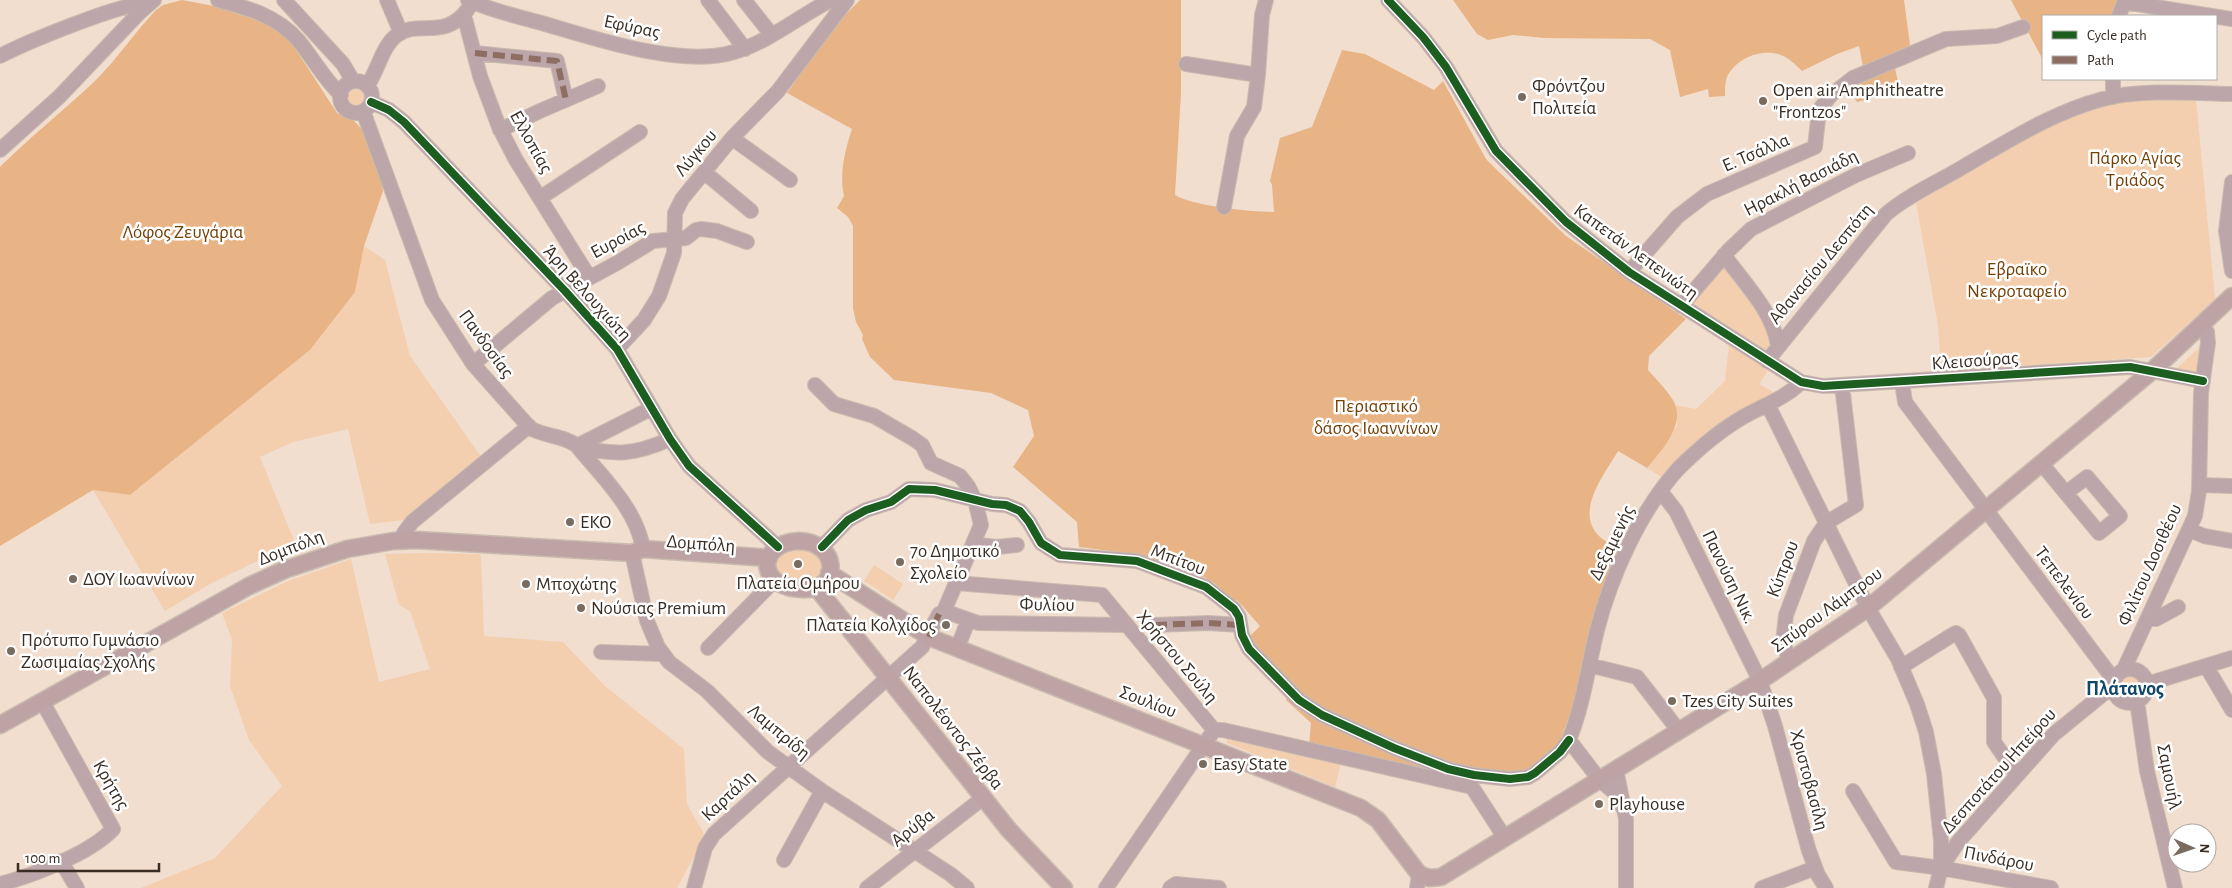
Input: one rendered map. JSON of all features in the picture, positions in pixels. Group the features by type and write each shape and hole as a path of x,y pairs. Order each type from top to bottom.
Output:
{"main road":[{"name":"Σπύρου Λάμπρου","path":"1438,883 1505,838 1790,662 1868,608 1985,508 2152,371 2232,296"},
{"name":"Δομπόλη","path":"0,725 261,580 345,549 402,540 473,542 637,551 642,559 772,564"},
{"path":"798,541 813,543 822,547 830,560 830,573 816,587 797,589 783,586 772,564 786,543 798,541"},
{"name":"Σουλίου","path":"830,573 929,637 1366,811 1382,824 1418,881 1427,877 1438,883"},
{"name":"Ναπολέοντος Ζέρβα","path":"816,587 1009,830 1064,888"}],"street":[{"path":"218,0 265,15 287,29 303,46 324,79 341,95"},
{"path":"284,0 344,64 353,81"},
{"path":"367,86 390,43 401,33 387,0"},
{"path":"708,0 745,49"},
{"path":"744,0 771,34"},
{"name":"Εφύρας","path":"401,33 444,27 455,22 464,15 470,1 584,35 668,54 710,57 745,49 831,0"},
{"name":"Λύγκου","path":"618,350 638,328 654,305 673,259 675,219 678,206 732,138 778,90 847,0"},
{"path":"1224,207 1236,140 1252,110 1258,75 1262,15 1266,0"},
{"name":"Καπετάν Λεπενιώτη","path":"1388,0 1442,61 1488,140 1512,169 1566,222 1595,247 1629,272 1801,382"},
{"path":"2119,15 2124,1 2213,15"},
{"path":"0,56 62,26 115,7 151,2"},
{"path":"0,150 83,73 151,2"},
{"name":"Ελλοπίας","path":"464,15 487,96 500,130 588,277"},
{"path":"2217,16 2232,18"},
{"name":"Ε. Τσάλλα","path":"1629,272 1677,217 1708,194 1815,147 1819,110 1831,95 1853,78 1946,39 1997,36 2023,27"},
{"path":"475,53 557,61 566,100"},
{"path":"1186,64 1258,75"},
{"path":"2113,80 2113,97 2185,86 2232,94"},
{"path":"353,81 361,82 367,86 372,95 367,106 355,112 348,110 342,104 341,95 346,85 353,81"},
{"path":"500,130 598,86"},
{"name":"Αθανασίου Δεσπότη","path":"1767,361 1886,214 1962,168 2060,114 2113,97"},
{"name":"Άρη Βελουχιώτη","path":"367,106 389,110 404,122 565,291 618,350 670,439 693,472 772,564"},
{"name":"Πανδοσίας","path":"367,106 432,300 473,364 529,426 538,433 568,440 577,446 605,452 627,453 650,448 670,439"},
{"path":"540,198 640,132"},
{"path":"732,138 790,180"},
{"name":"Ηρακλή Βασιάδη","path":"1681,306 1724,255 1740,238 1756,226 1867,170 1908,153"},
{"path":"704,172 751,211"},
{"path":"2232,182 2226,231 2232,271"},
{"name":"Ευροίας","path":"473,364 549,300 588,277 617,264 653,241 687,238 694,231 702,229 723,233 747,242"},
{"path":"1724,255 1769,316 1778,346"},
{"name":"Φιλίτου Δοσιθέου","path":"2124,669 2195,516 2199,485 2203,380 2208,343 2207,332 2202,325"},
{"name":"Κλεισούρας","path":"1801,382 1816,386 1842,385 2125,367 2203,380"},
{"name":"Δεξαμενής","path":"1568,740 1577,715 1604,607 1617,568 1661,492 1672,476 1704,445 1737,421 1768,404 1801,382"},
{"name":"Τεπελενίου","path":"1902,382 1905,402 2114,683"},
{"path":"815,385 834,404 874,416 921,444 930,463 963,479 975,500 981,520 956,583"},
{"path":"1826,523 1856,505 1842,385"},
{"path":"1768,404 1868,608 1901,667 1921,716 1932,756 1941,841 1941,868 1896,862 1853,791"},
{"path":"637,551 637,528 630,514 577,446 652,408"},
{"path":"402,540 404,532 412,522 529,426"},
{"path":"2041,463 2099,533 2120,516 2087,477 2066,493"},
{"path":"2199,485 2232,486"},
{"name":"Μπίτου","path":"822,547 848,520 866,510 892,502 907,490 927,489 1006,505 1016,508 1026,518 1041,543 1060,555 1137,561 1200,585 1234,609 1238,615 1244,639 1253,654 1299,700 1333,720 1448,769 1497,778 1528,777 1552,760 1568,740"},
{"name":"Πανούση Νικ.","path":"1661,492 1676,511 1760,681"},
{"name":"Κύπρου","path":"1790,662 1784,642 1786,611 1814,541 1826,523"},
{"path":"2190,530 2204,536 2232,541"},
{"path":"973,544 996,547 1017,545"},
{"name":"Λαμπρίδη","path":"637,551 642,606 651,633 662,654 707,691 759,744 822,790 955,877 967,888"},
{"path":"708,648 772,564"},
{"name":"Χρήστου Σούλη","path":"956,583 1100,594 1214,730 1106,888"},
{"name":"Φυλίου","path":"956,583 944,610 968,621 978,623 1126,625"},
{"path":"2148,618 2156,619 2178,607"},
{"name":"Καρτάλη","path":"694,888 702,855 710,838 919,650 929,637 939,614"},
{"path":"957,649 968,621"},
{"path":"1155,625 1208,623 1240,625"},
{"path":"1901,667 1956,633 1959,635 1994,698 1994,742 2018,775"},
{"path":"601,652 662,654"},
{"path":"2147,684 2232,658"},
{"path":"1589,664 1637,677 1678,731"},
{"path":"2206,666 2232,710"},
{"path":"2124,669 2138,670 2143,674 2147,684 2145,694 2137,701 2131,703 2121,700 2116,696 2114,683 2118,673 2124,669"},
{"name":"Χριστοβασίλη","path":"1760,681 1775,726 1815,868 1826,888"},
{"name":"Δεσποτάτου Ηπείρου","path":"1936,888 1941,868 1958,842 2054,734 2114,683"},
{"name":"Κρήτης","path":"0,884 61,861 99,841 113,829 42,701"},
{"name":"Σαμουήλ","path":"2137,701 2147,771 2175,888"},
{"path":"1214,730 1223,730 1466,785 1474,789 1505,838"},
{"path":"1568,740 1599,780 1615,792 1624,810"},
{"path":"1616,769 1624,810 1626,888"},
{"path":"784,860 822,790"},
{"name":"Αρύβα","path":"870,887 983,798"},
{"path":"61,861 77,888"},
{"path":"1762,888 1815,868"},
{"name":"Πινδάρου","path":"1941,868 2024,885 2051,888"},
{"path":"1170,888 1176,884 1219,888"}],"green space":[{"name":"Λόφος Ζευγάρια","path":"182,0 214,6 260,21 282,33 291,42 337,113 354,121 365,132 379,169 383,191 364,246 355,292 310,350 130,495 93,490 0,546 0,167 94,82 156,10 163,5"},
{"name":"Περιαστικό δάσος Ιωαννίνων","path":"860,0 1181,0 1181,93 1175,195 1183,199 1223,208 1274,212 1270,181 1280,138 1312,127 1342,50 1365,54 1434,90 1443,81 1486,159 1499,172 1566,236 1686,319 1649,356 1648,370 1673,400 1677,418 1675,428 1659,454 1647,468 1618,451 1594,493 1590,515 1592,526 1601,538 1619,548 1601,592 1572,709 1559,744 1534,769 1521,772 1475,770 1438,762 1433,773 1309,745 1311,723 1286,700 1290,689 1258,656 1249,637 1260,626 1238,601 1229,598 1206,578 1142,555 1079,547 1077,522 1013,467 1034,436 1028,410 991,393 894,380 870,357 862,339 863,335 856,322 853,308 853,226 848,217 837,208 844,196 842,179 844,162 852,129 787,93 835,25"},
{"path":"1453,0 1904,0 1911,52 1893,59 1900,91 1857,102 1848,88 1865,77 1859,46 1837,54 1802,71 1781,55 1766,53 1750,56 1731,70 1726,79 1725,96 1709,97 1708,89 1680,97 1670,50 1650,39 1544,38 1513,35 1488,40 1477,34"},
{"path":"2011,0 2122,0 2116,15 2042,15 2042,58"},
{"path":"356,89 364,97 356,105 348,97"},
{"path":"2196,99 2215,299 2151,357 1941,371 1938,325 1916,203 1988,157 2039,129 2066,117 2119,101"},
{"path":"364,246 385,260 410,356 482,458 404,520 370,524 348,429 293,442 260,457 295,543 210,584 165,611 93,490 130,495 310,350 355,292"},
{"path":"1723,263 1767,323 1771,343 1767,353 1691,302"},
{"path":"1729,344 1769,369 1759,384 1775,393 1690,448 1663,478 1647,468 1677,426 1676,405 1696,409 1725,381"},
{"path":"2200,347 2196,374 2175,370"},
{"name":"Πλατεία Ομήρου","path":"798,546 820,556 822,571 814,581 788,581 775,568 777,555"},
{"path":"385,554 479,554 481,556 484,636 563,642 605,686 684,749 687,804 703,832 704,838 677,888 141,888 215,858 282,786 249,740 230,686 232,640 222,613 288,581 351,559 379,682 430,669 410,611 399,605"},
{"path":"874,565 903,584 893,600 864,581"},
{"name":"Πλάτανος","path":"2130,672 2140,676 2144,686 2140,696 2130,700 2120,696 2116,686 2120,676"},
{"path":"1227,737 1341,763 1335,787 1227,743"}],"marked path":[{"path":"475,53 557,61 566,100"},
{"path":"929,637 939,614"},
{"path":"1155,625 1208,623 1240,625"}],"cycle path":[{"path":"1388,0 1423,37 1446,67 1496,151 1566,222 1629,272 1801,382 1823,386 2130,367 2203,381"},
{"path":"371,102 389,110 404,122 565,291 617,349 670,439 689,466 778,547"},
{"path":"822,547 848,520 866,510 891,502 909,489 935,490 992,504 1006,505 1020,511 1041,543 1060,555 1137,561 1206,587 1234,609 1239,617 1242,635 1249,649 1299,700 1322,715 1394,748 1448,769 1474,775 1510,779 1528,777 1535,773 1560,752 1569,740"}],"place":[{"name":"Φρόντζου Πολιτεία","path":"1522,97"},
{"name":"Open air Amphitheatre \"Frontzos\"","path":"1763,101"},
{"name":"EKO","path":"570,522"},
{"name":"7ο Δημοτικό Σχολείο","path":"900,562"},
{"name":"Πλατεία Ομήρου","path":"798,564"},
{"name":"ΔΟΥ Ιωαννίνων","path":"73,579"},
{"name":"Μποχώτης","path":"526,584"},
{"name":"Νούσιας Premium","path":"581,608"},
{"name":"Πλατεία Κολχίδος","path":"946,625"},
{"name":"Πρότυπο Γυμνάσιο Ζωσιμαίας Σχολής","path":"11,651"},
{"name":"Tzes City Suites","path":"1672,701"},
{"name":"Easy State","path":"1203,764"},
{"name":"Playhouse","path":"1599,804"}],"district":[{"name":"Πλάτανος","path":"2125,689"}],"park label":[{"name":"Πάρκο Αγίας Τριάδος","path":"2135,169"},
{"name":"Εβραϊκο Νεκροταφείο","path":"2017,280"}]}
